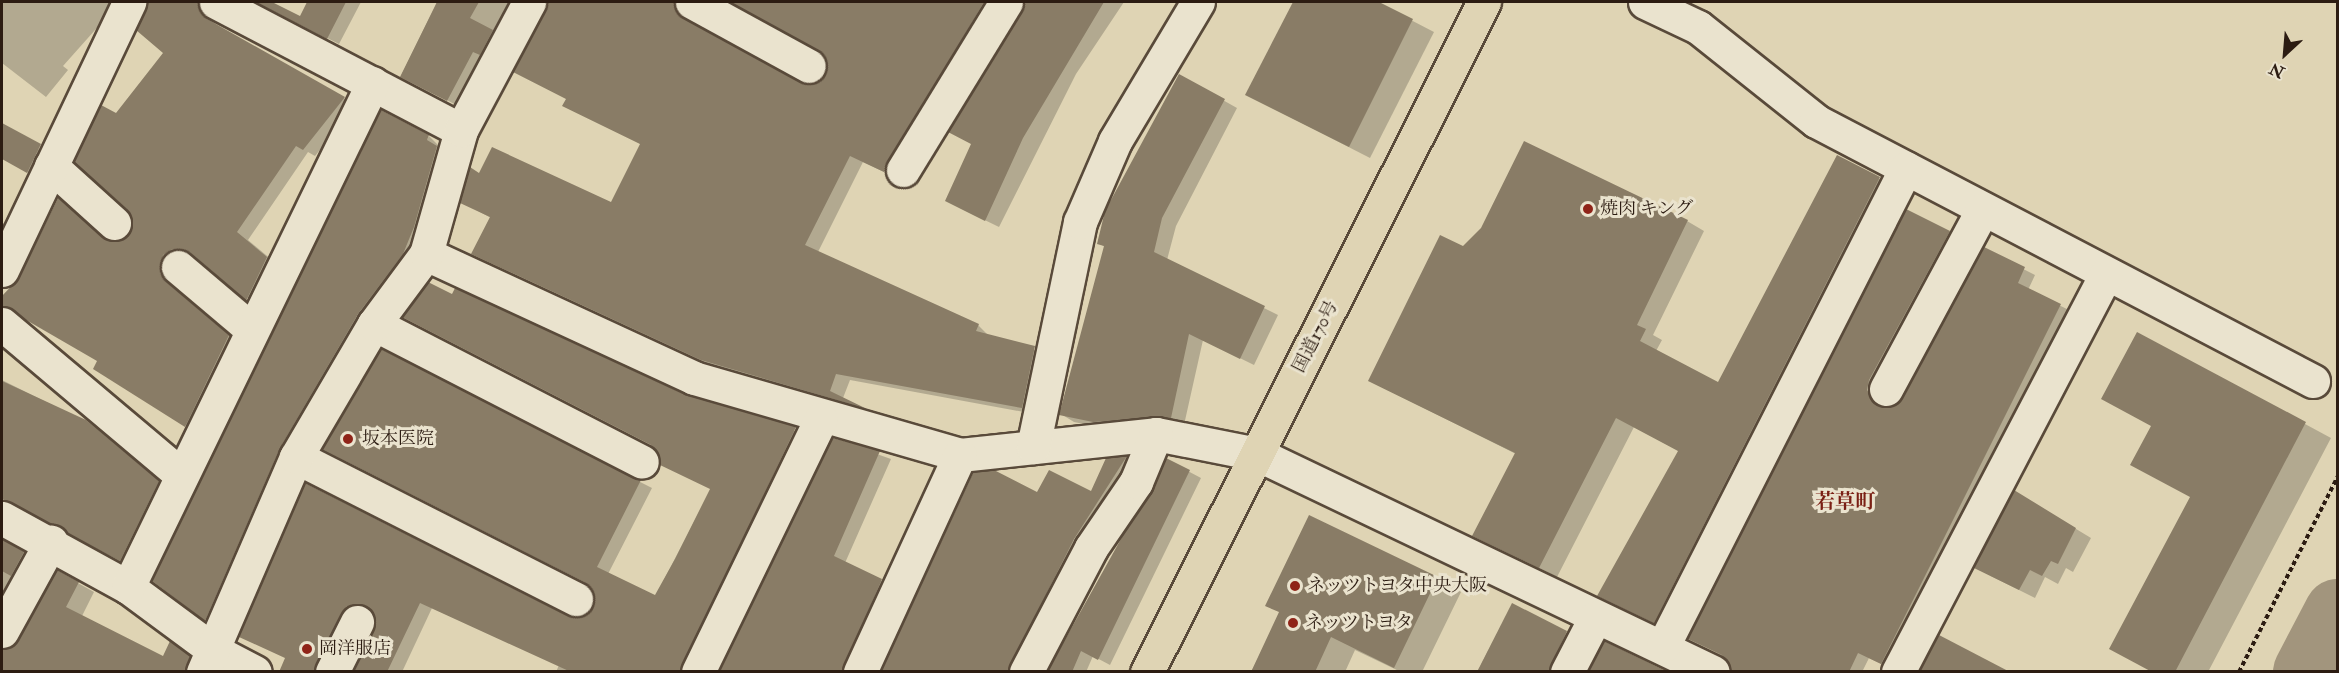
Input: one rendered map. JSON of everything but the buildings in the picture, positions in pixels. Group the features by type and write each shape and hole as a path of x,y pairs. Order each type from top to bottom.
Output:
{"highway":[{"name":"国道170号","path":"1147,672 1484,2"}],"street":[{"path":"2,270 129,2"},
{"path":"217,2 461,130"},
{"path":"208,661 296,457 374,324 426,254 461,130 529,2"},
{"path":"692,2 809,66"},
{"path":"903,170 1006,2"},
{"path":"1033,447 1080,222 1115,141 1198,2"},
{"path":"1645,2 1698,27 1816,121 2313,381"},
{"path":"128,587 180,474 372,83"},
{"path":"51,166 114,223"},
{"path":"1664,646 1906,168"},
{"path":"1886,389 1983,208"},
{"path":"426,254 694,378 821,419 960,455 1156,434 1257,454 1595,618 1664,646 1713,672"},
{"path":"178,267 251,329"},
{"path":"1898,672 2106,274"},
{"path":"2,324 180,474"},
{"path":"374,324 642,462"},
{"path":"698,672 821,419"},
{"path":"1026,672 1091,548 1136,482 1156,434"},
{"path":"860,672 960,455"},
{"path":"296,457 576,599"},
{"path":"2,518 51,542 128,587 208,661 255,672"},
{"path":"2,631 51,542"},
{"path":"1568,672 1595,618"},
{"path":"332,672 357,622"}],"path":[{"path":"2239,672 2337,476"}],"waterway":[{"path":"2307,672 2338,613"}],"place":[{"name":"焼肉 キング","path":"1588,209"},
{"name":"坂本医院","path":"348,439"},
{"name":"ネッツトヨタ中央大阪","path":"1295,586"},
{"name":"ネッツトヨタ","path":"1293,623"},
{"name":"岡洋服店","path":"307,649"}],"district":[{"name":"若草町","path":"1845,501"}]}
